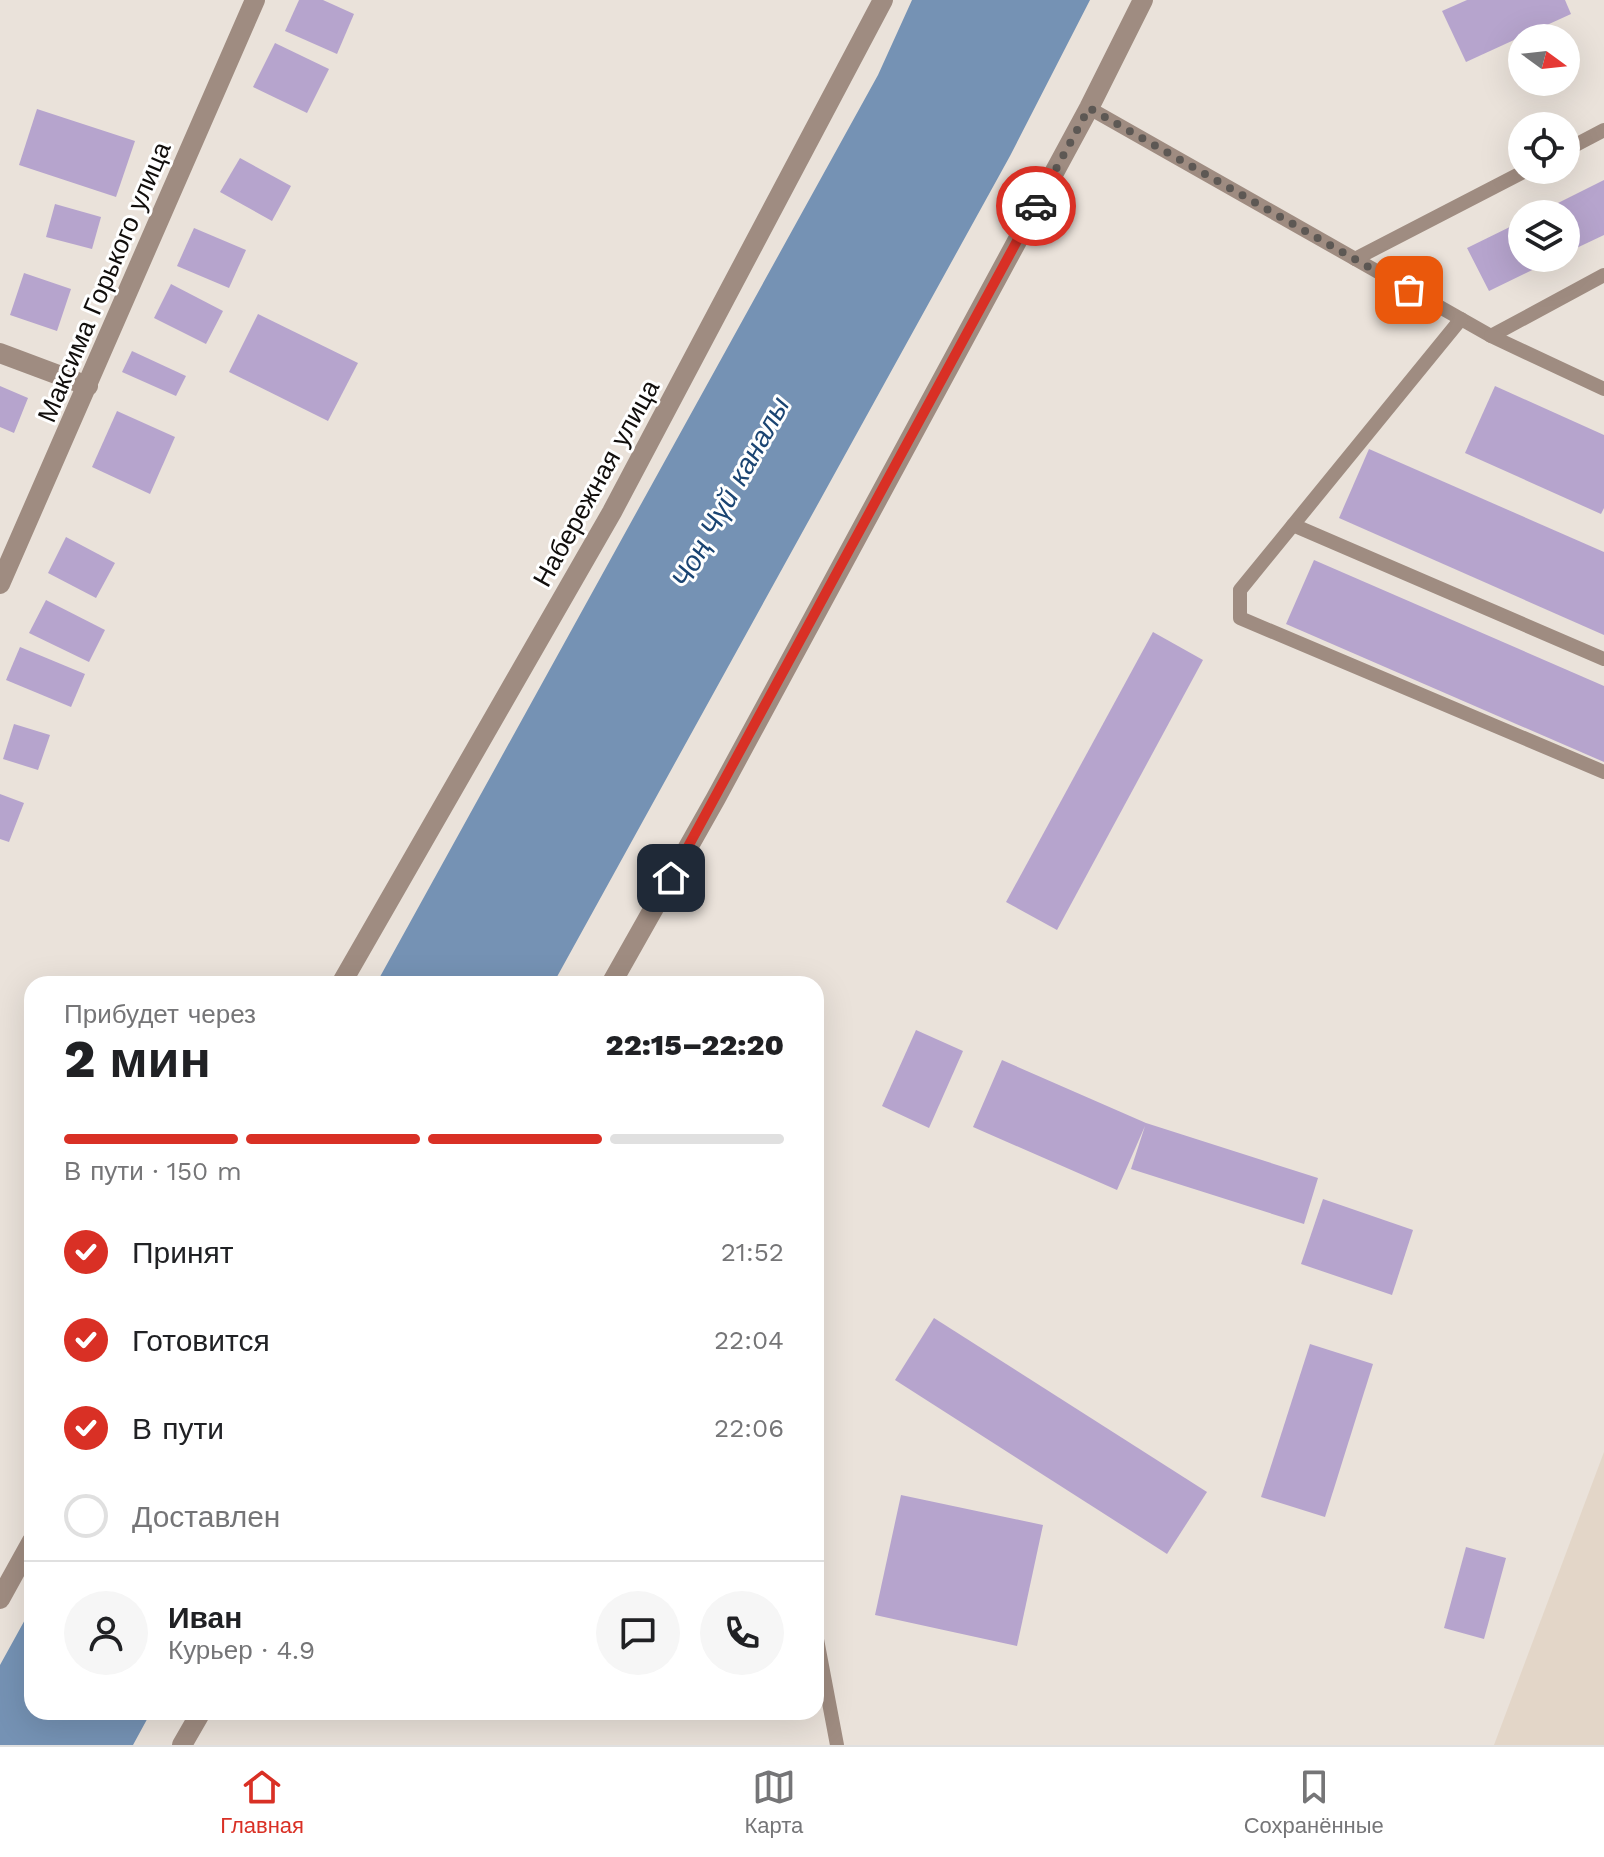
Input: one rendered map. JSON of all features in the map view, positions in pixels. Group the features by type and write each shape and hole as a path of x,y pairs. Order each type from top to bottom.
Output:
{"street":[{"name":"Максима Горького улица","path":"0,584 255,0"},
{"name":"Набережная улица","path":"346,976 612,512 883,0"},
{"path":"616,976 716,798 1089,108 1143,0"},
{"path":"0,353 88,386"},
{"path":"0,1599 24,1556"},
{"path":"182,1745 196,1720"}],"lane":[{"path":"1089,108 1491,336 1604,389"},
{"path":"1580,143 1604,130"},
{"path":"1355,259 1508,180"},
{"path":"1491,336 1602,278"},
{"path":"1461,319 1240,590 1240,618 1604,772"},
{"path":"1293,525 1604,659"},
{"path":"824,1676 837,1745"}],"shaded area":[{"path":"1604,1452 1604,1745 1494,1745"}],"water":[{"name":"Чоң Чүй каналы","path":"912,0 1090,0 1010,156 557,976 380,976 878,75"},
{"path":"24,1622 24,1720 147,1720 133,1745 0,1745 0,1665"}],"building":[{"path":"299,0 323,0 354,14 337,54 285,31"},
{"path":"1467,0 1565,0 1571,14 1549,24 1508,24 1508,43 1466,62 1442,11"},
{"path":"275,43 329,69 307,113 253,87"},
{"path":"37,109 135,141 116,197 19,165"},
{"path":"240,158 291,186 272,221 220,192"},
{"path":"1604,180 1604,235 1580,246 1580,200 1564,200"},
{"path":"55,204 101,217 92,249 46,237"},
{"path":"194,228 246,250 229,288 177,266"},
{"path":"1508,228 1508,272 1528,272 1489,291 1467,248"},
{"path":"24,273 71,289 57,331 10,315"},
{"path":"171,284 223,311 206,344 154,318"},
{"path":"258,314 358,363 328,421 229,372"},
{"path":"132,351 186,376 176,396 122,372"},
{"path":"0,386 28,398 14,433 0,427"},
{"path":"1495,386 1604,435 1604,508 1601,514 1465,453"},
{"path":"117,411 175,437 150,494 92,467"},
{"path":"1369,449 1604,552 1604,635 1339,518"},
{"path":"66,537 115,563 96,598 48,573"},
{"path":"1314,560 1604,686 1604,762 1286,624"},
{"path":"46,600 105,630 89,662 29,633"},
{"path":"1153,632 1203,660 1057,930 1006,902"},
{"path":"20,647 85,674 71,707 6,680"},
{"path":"14,724 50,735 38,770 3,759"},
{"path":"0,794 24,803 9,842 0,839"},
{"path":"916,1030 963,1051 929,1128 882,1106"},
{"path":"1002,1060 1146,1123 1318,1178 1304,1224 1131,1169 1145,1126 1117,1190 973,1127"},
{"path":"1323,1199 1413,1230 1392,1295 1301,1264"},
{"path":"934,1318 1207,1492 1167,1554 895,1380"},
{"path":"1310,1344 1373,1364 1325,1517 1261,1497"},
{"path":"901,1495 1043,1525 1017,1646 875,1615"},
{"path":"1466,1547 1506,1558 1484,1639 1444,1628"}],"way so far":[{"path":"1036,206 1089,108 1409,290"}],"route":[{"path":"671,878 1036,206"}]}
